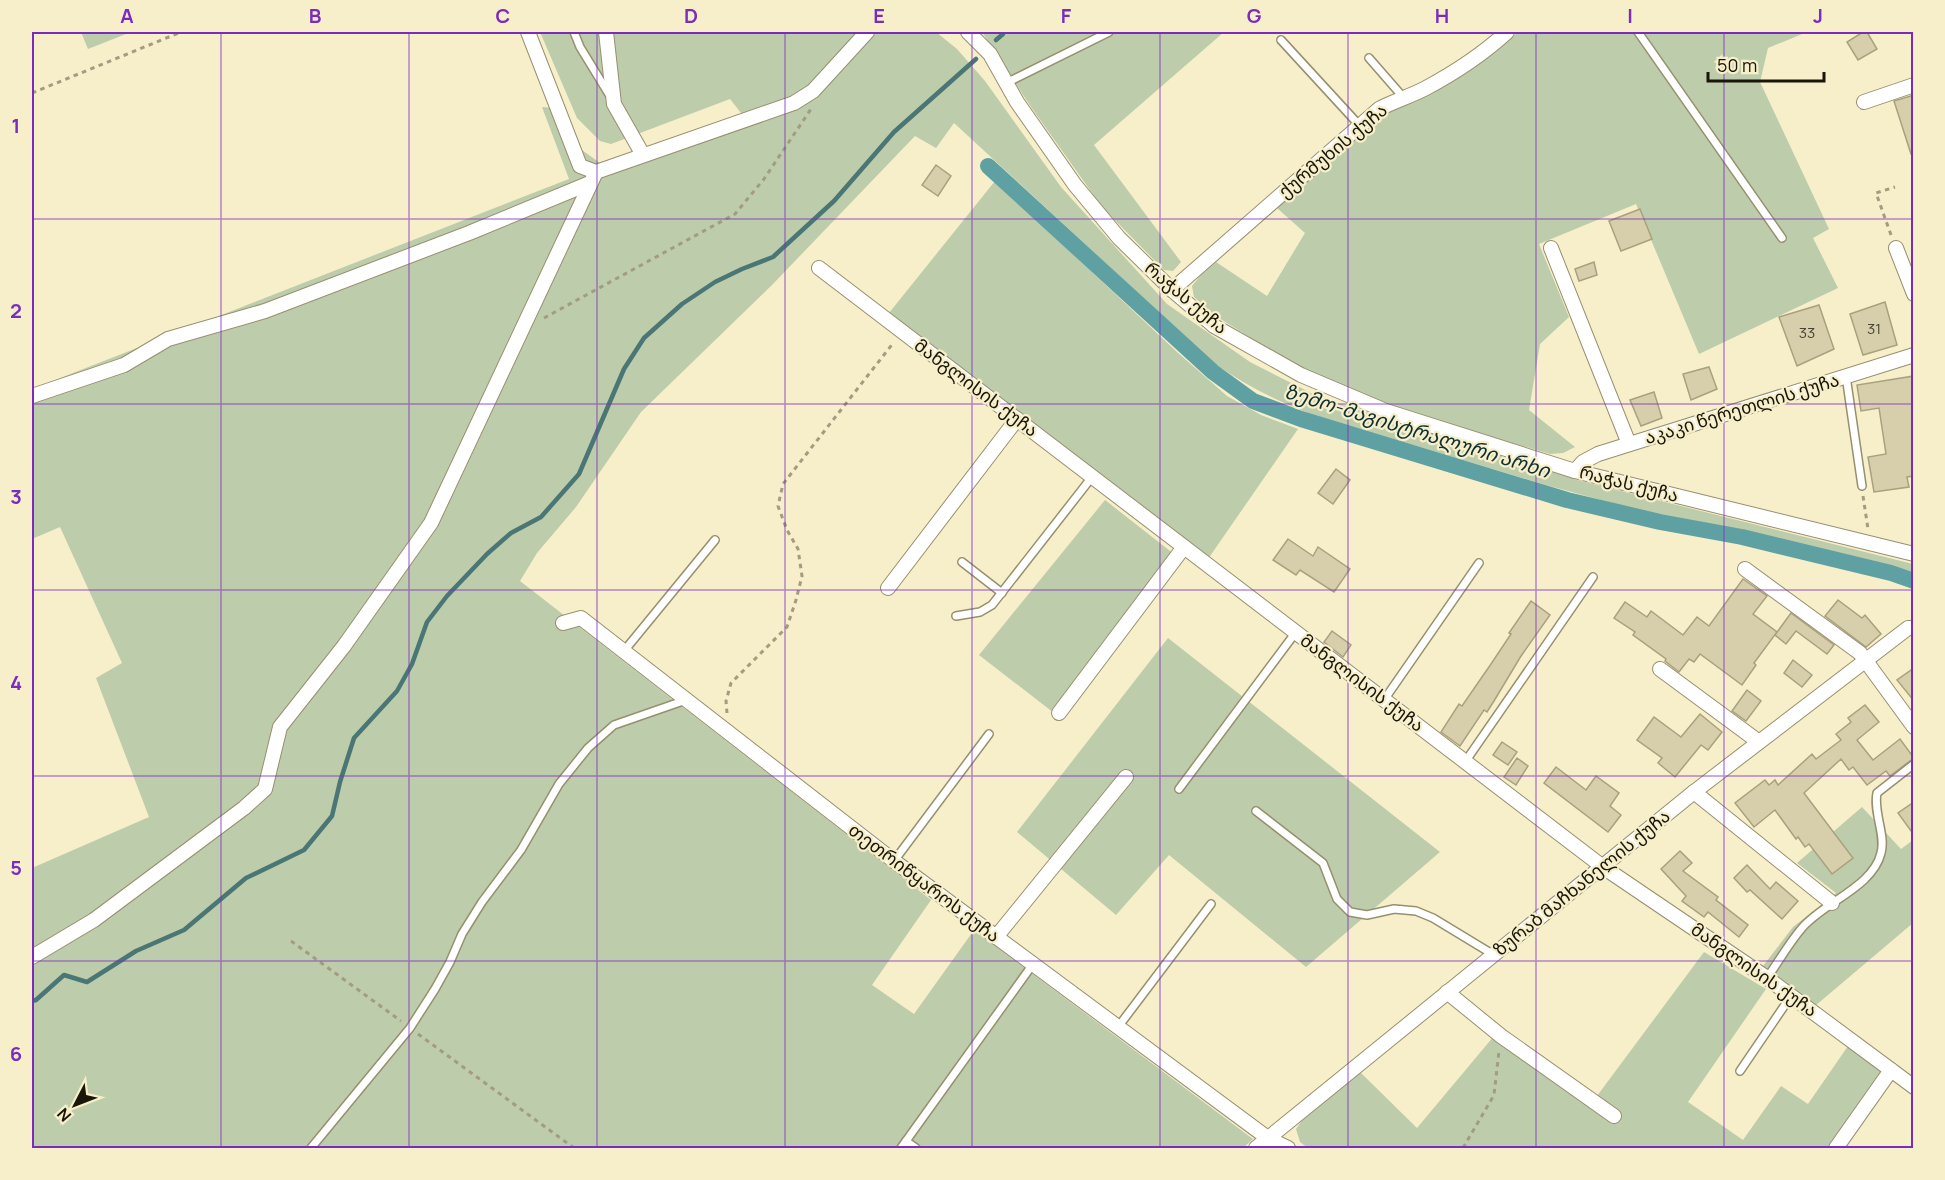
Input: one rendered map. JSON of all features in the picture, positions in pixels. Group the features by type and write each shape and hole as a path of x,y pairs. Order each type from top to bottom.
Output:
{"street":[{"path":"528,32 580,166 593,177"},
{"path":"606,32 614,104 643,155"},
{"path":"32,396 124,365 168,339 265,311 469,233 643,155 794,103 813,91 867,32"},
{"name":"რაჭას ქუჩა","path":"968,32 990,54 1017,102 1075,185 1119,238 1172,290 1214,326 1301,375 1386,411 1575,471 1914,554"},
{"name":"ქურმუხის ქუჩა","path":"1172,290 1379,109 1425,89 1507,32"},
{"path":"1864,102 1914,85"},
{"path":"32,957 94,920 265,789 280,727 344,646 431,523 593,177"},
{"path":"1551,248 1629,444"},
{"path":"1896,248 1914,294"},
{"name":"მანგლისის ქუჩა","path":"819,268 1603,867 1767,978 1914,1087"},
{"name":"აკაკი წერეთლის ქუჩა","path":"1575,471 1583,462 1598,454 1914,355"},
{"path":"888,588 1017,419"},
{"path":"1059,713 1184,547"},
{"path":"1745,569 1860,653 1914,727"},
{"name":"თეთრიწყაროს ქუჩა","path":"563,623 581,618 894,861 1269,1139 1288,1149"},
{"name":"ზურაბ მაჩხანელის ქუჩა","path":"1256,1149 1694,792 1908,628 1914,628"},
{"path":"1660,669 1759,742"},
{"path":"996,937 1126,777"},
{"path":"1694,792 1832,903"},
{"path":"1447,992 1501,1036 1614,1116"},
{"path":"1836,1149 1891,1070"}],"lane":[{"path":"574,32 580,47 614,104"},
{"path":"1006,83 1108,32"},
{"path":"1638,32 1782,238"},
{"path":"1281,40 1360,126"},
{"path":"1369,58 1403,97"},
{"path":"1846,376 1862,486"},
{"path":"956,616 980,612 992,605 1092,477"},
{"path":"624,651 715,540"},
{"path":"962,562 1002,593"},
{"path":"1384,700 1479,563"},
{"path":"1465,762 1593,577"},
{"path":"1179,789 1296,632"},
{"path":"311,1149 410,1028 440,980 462,934 482,902 521,850 559,784 588,748 614,725 686,700"},
{"path":"894,861 988,734"},
{"path":"1767,978 1802,927 1868,876 1878,864 1882,849 1875,801 1877,793 1914,764"},
{"path":"1256,812 1323,863 1337,899 1350,912 1367,915 1394,909 1416,911 1433,918 1494,955"},
{"path":"1118,1027 1210,904"},
{"path":"901,1149 1033,964"},
{"path":"1740,1071 1792,996"},
{"path":"906,1141 916,1149"}],"path":[{"path":"32,93 181,32"},
{"path":"521,330 672,246 735,214 764,179 814,104"},
{"path":"1895,187 1876,193 1896,248"},
{"path":"728,732 726,701 731,683 787,627 802,576 798,549 787,530 778,506 783,484 902,332"},
{"path":"1862,486 1870,542"},
{"path":"291,940 574,1149"},
{"path":"1463,1149 1494,1095 1501,1036"}],"green space":[{"path":"81,32 131,32 88,49"},
{"path":"540,32 815,32 819,34 822,32 936,32 957,49 985,81 1061,187 1167,304 1250,362 1319,397 1577,480 1913,564 1913,576 1881,565 1656,515 1546,485 1311,414 1273,398 1215,364 954,123 936,148 915,136 772,285 641,412 576,507 537,553 520,581 931,900 872,985 914,1014 974,930 1253,1139 1243,1148 32,1148 32,868 149,817 96,678 122,663 60,527 32,539 32,389 569,179 542,107 553,108 575,145 614,173 745,118 730,99 611,144 600,141 577,118"},
{"path":"982,32 1224,32 1094,145 1181,262 1173,271 1164,270 1102,207 1031,107"},
{"path":"1518,32 1807,32 1768,48 1760,82 1829,229 1813,238 1838,288 1699,354 1636,204 1539,244 1569,317 1540,344 1529,410 1575,447 1563,453 1550,454 1394,408 1297,366 1214,315 1194,297 1192,286 1216,262 1267,296 1305,233 1277,208 1390,109 1431,94 1500,48"},
{"path":"995,181 1227,396 1261,415 1298,429 1208,559 889,313"},
{"path":"1105,500 1179,558 1054,713 979,655"},
{"path":"1168,638 1440,852 1306,967 1169,855 1116,915 1017,832"},
{"path":"1862,807 1901,849 1913,840 1913,923 1815,1006 1763,966 1793,927 1836,893 1797,863"},
{"path":"1704,952 1766,989 1688,1102 1743,1140 1781,1086 1808,1104 1848,1046 1893,1081 1846,1148 1308,1148 1300,1142 1296,1129 1310,1109 1360,1072 1417,1128 1499,1030 1597,1096"}],"building":[{"path":"1867,32 1877,49 1858,60 1847,42"},
{"path":"1914,95 1914,153 1911,154 1894,101"},
{"path":"936,165 951,176 938,196 922,185"},
{"path":"1640,209 1652,239 1621,251 1609,221"},
{"path":"1594,262 1597,275 1579,281 1575,269"},
{"path":"1885,302 1897,345 1863,355 1850,314"},
{"path":"1819,305 1834,349 1797,366 1779,317"},
{"path":"1709,367 1717,389 1691,400 1683,374"},
{"path":"1914,376 1914,476 1907,477 1909,487 1874,492 1868,457 1886,454 1879,408 1861,411 1857,385"},
{"path":"1654,392 1662,418 1641,426 1630,400"},
{"path":"1336,469 1350,480 1333,504 1318,493"},
{"path":"1288,539 1313,556 1318,547 1350,569 1334,592 1300,570 1296,575 1273,560"},
{"path":"1743,579 1767,596 1753,614 1777,632 1754,663 1756,665 1742,685 1700,654 1694,662 1689,659 1679,672 1665,661 1666,659 1633,635 1635,632 1614,618 1625,602 1647,617 1651,611 1683,635 1697,617 1709,626"},
{"path":"1838,600 1862,618 1865,615 1881,634 1866,647 1825,616"},
{"path":"1531,601 1550,615 1521,656 1487,712 1484,710 1460,746 1441,732 1459,704 1462,706 1491,664"},
{"path":"1791,613 1834,645 1827,654 1796,631 1786,644 1775,635"},
{"path":"1332,631 1351,645 1343,657 1324,642"},
{"path":"1793,660 1812,675 1802,687 1784,673"},
{"path":"1914,668 1914,701 1897,680"},
{"path":"1747,690 1761,701 1746,721 1732,711"},
{"path":"1865,705 1879,722 1857,740 1873,760 1900,739 1914,758 1890,776 1886,771 1867,785 1853,767 1849,770 1841,759 1804,793 1853,858 1832,874 1809,844 1805,847 1798,837 1796,839 1775,810 1754,827 1735,803 1765,780 1769,785 1775,780 1778,785 1812,754 1816,759 1841,740 1836,734 1851,722 1848,718"},
{"path":"1700,714 1722,732 1708,750 1701,745 1675,777 1658,763 1662,758 1637,740 1654,717 1681,737"},
{"path":"1502,742 1517,752 1508,765 1493,755"},
{"path":"1517,758 1528,766 1516,785 1504,777"},
{"path":"1556,767 1586,790 1596,776 1619,793 1610,806 1621,815 1608,832 1544,783"},
{"path":"1914,802 1914,835 1898,813"},
{"path":"1680,851 1692,863 1683,871 1718,897 1716,900 1748,925 1739,937 1708,912 1704,917 1682,901 1686,896 1661,869"},
{"path":"1747,865 1770,889 1776,882 1798,901 1782,919 1750,890 1747,892 1734,878"}],"waterway":[{"path":"996,40 1003,32"},
{"path":"32,1001 64,975 87,982 136,951 184,930 246,878 304,850 332,816 354,738 397,691 412,664 427,622 447,596 487,554 511,533 541,517 579,474 624,369 644,338 682,304 715,282 773,257 834,201 894,132 976,59"},
{"name":"ზემო-მაგისტრალური არხი","path":"988,166 1213,372 1253,401 1301,419 1567,500 1660,522 1742,537 1891,573 1914,581"}]}
